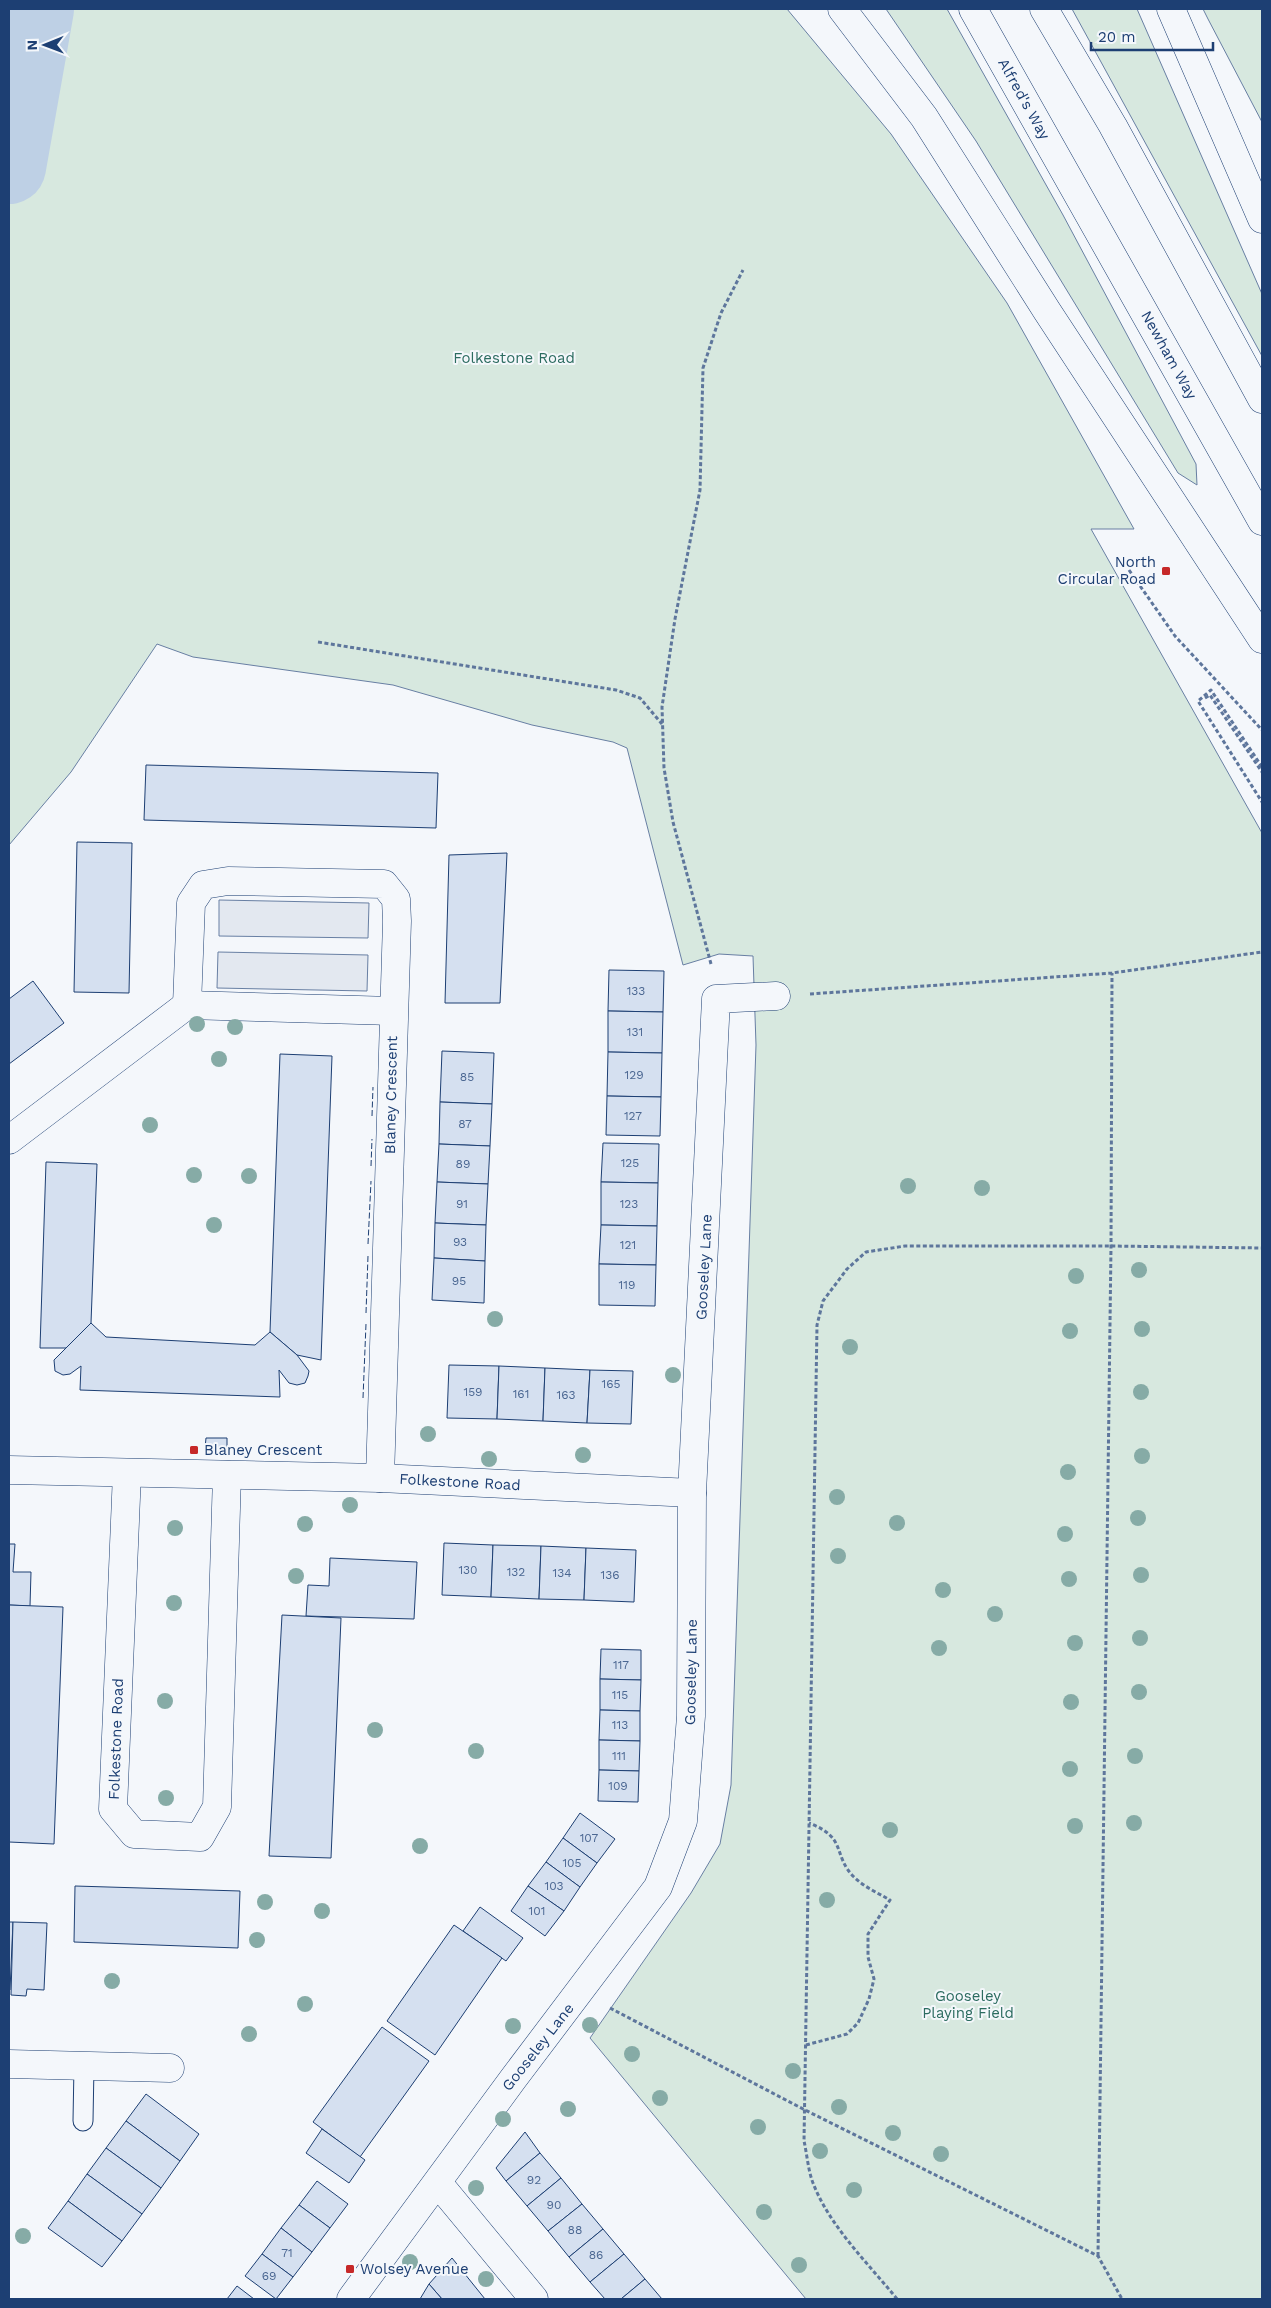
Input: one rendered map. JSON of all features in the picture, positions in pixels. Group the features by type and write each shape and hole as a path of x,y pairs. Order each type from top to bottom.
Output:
{"main road":[{"path":"842,9 924,117 1047,311 1262,639"},
{"name":"Alfred's Way","path":"973,9 1075,189"},
{"path":"1044,9 1113,126 1262,399"},
{"path":"1171,9 1262,219"},
{"name":"Newham Way","path":"1075,189 1262,521"},
{"name":"Blaney Crescent","path":"187,1005 191,903 203,885 228,881 384,884 396,899 380,1478"},
{"path":"716,1000 776,996"},
{"name":"Gooseley Lane","path":"351,2299 513,2079 658,1887 683,1820 691,1716 692,1493 716,1000"},
{"path":"9,1140 187,1005 394,1011"},
{"name":"Folkestone Road","path":"9,1470 380,1478 692,1493"},
{"name":"Folkestone Road","path":"127,1473 113,1809 134,1834 200,1837 217,1808 227,1474"},
{"path":"9,2064 170,2068"},
{"path":"438,2183 534,2299"}],"lane":[{"path":"84,2066 84,2120"}],"path":[{"path":"716,1000 711,964 673,822 664,768 662,707 675,620 700,490 703,368 721,313 742,270"},
{"path":"1129,570 1175,636 1262,730"},
{"path":"318,642 616,690 640,698 663,724"},
{"path":"1262,768 1211,690 1198,701 1262,801"},
{"path":"1262,772 1210,695 1199,702 1262,801"},
{"path":"776,996 1112,974 1262,952"},
{"path":"1112,974 1111,1246 1098,2256 1122,2299"},
{"path":"898,2299 839,2229 813,2182 804,2141 817,1325 823,1301 847,1269 866,1252 905,1246 1262,1248"},
{"path":"806,2045 847,2034 858,2022 869,1998 874,1979 868,1957 868,1934 890,1900 853,1876 834,1837 823,1828 809,1823"},
{"path":"580,1992 805,2110 1098,2256"}],"green space":[{"name":"Gooseley Playing Field","path":"9,9 787,9 891,134 1007,303 1134,529 1091,529 1262,833 1262,2299 806,2299 590,2038 691,1893 720,1844 731,1785 756,1045 753,956 719,954 683,965 627,748 613,742 532,725 393,685 193,657 157,644 71,772 9,845"},
{"path":"886,9 947,9 1063,215 1196,464 1197,485 1178,473 976,141"},
{"path":"1072,9 1137,9 1262,294 1262,356"},
{"path":"1203,9 1262,9 1262,122 1208,19"}],"shaded area":[{"path":"219,900 369,903 368,938 219,936"},
{"path":"218,952 368,955 367,991 217,988"}],"building":[{"path":"146,765 438,773 436,828 144,820"},
{"path":"77,842 132,843 129,993 74,992"},
{"path":"507,853 500,1003 445,1003 449,855"},
{"path":"609,970 664,971 663,1012 608,1011"},
{"path":"33,981 64,1023 9,1064 9,999"},
{"path":"608,1011 663,1012 662,1053 608,1052"},
{"path":"442,1051 494,1053 492,1104 440,1102"},
{"path":"608,1052 662,1053 661,1097 607,1096"},
{"path":"280,1054 332,1056 321,1360 297,1355 270,1332"},
{"path":"607,1096 661,1097 660,1136 606,1135"},
{"path":"440,1102 492,1104 490,1146 439,1144"},
{"path":"603,1143 659,1144 658,1183 601,1182"},
{"path":"439,1144 490,1146 488,1184 437,1182"},
{"path":"46,1162 97,1164 91,1323 67,1348 40,1348"},
{"path":"437,1182 488,1184 486,1225 435,1223"},
{"path":"601,1182 658,1183 657,1226 601,1225"},
{"path":"435,1223 486,1225 485,1261 434,1258"},
{"path":"601,1225 657,1226 656,1265 599,1264"},
{"path":"434,1258 485,1261 484,1303 432,1300"},
{"path":"599,1264 656,1265 655,1306 599,1305"},
{"path":"91,1323 106,1337 255,1345 270,1332 297,1355 309,1371 308,1376 305,1383 297,1385 289,1383 279,1370 280,1397 80,1390 81,1366 70,1374 63,1375 55,1371 54,1360"},
{"path":"449,1365 499,1366 497,1419 447,1418"},
{"path":"499,1366 545,1368 543,1421 497,1419"},
{"path":"545,1368 590,1370 587,1423 543,1421"},
{"path":"590,1370 633,1371 631,1424 587,1423"},
{"path":"206,1438 227,1438 227,1448 205,1448"},
{"path":"444,1543 493,1545 491,1597 442,1595"},
{"path":"9,1544 15,1544 13,1572 31,1572 30,1606 9,1605"},
{"path":"493,1545 541,1546 539,1599 491,1597"},
{"path":"541,1546 586,1548 584,1600 539,1599"},
{"path":"586,1548 636,1550 634,1602 584,1600"},
{"path":"330,1558 417,1562 414,1619 306,1616 308,1585 329,1586"},
{"path":"9,1605 63,1607 54,1844 9,1842"},
{"path":"282,1615 341,1618 331,1858 269,1856"},
{"path":"601,1649 641,1650 641,1680 600,1679"},
{"path":"600,1679 641,1680 640,1711 600,1710"},
{"path":"600,1710 640,1711 640,1741 599,1740"},
{"path":"599,1740 640,1741 639,1771 599,1770"},
{"path":"599,1770 639,1771 638,1802 598,1801"},
{"path":"580,1813 615,1839 597,1863 563,1838"},
{"path":"563,1838 597,1863 580,1887 546,1862"},
{"path":"546,1862 580,1887 564,1911 528,1886"},
{"path":"75,1886 240,1891 238,1948 74,1942"},
{"path":"528,1886 564,1911 545,1936 511,1911"},
{"path":"480,1907 523,1938 506,1961 463,1931"},
{"path":"9,1922 13,1922 10,1990 9,1990"},
{"path":"13,1922 47,1923 44,1990 27,1989 26,1996 11,1995"},
{"path":"454,1925 502,1958 435,2055 387,2021"},
{"path":"382,2027 429,2061 360,2157 313,2122"},
{"path":"146,2094 199,2134 180,2161 126,2121"},
{"path":"126,2121 180,2161 161,2188 106,2148"},
{"path":"322,2129 365,2160 349,2183 306,2153"},
{"path":"525,2132 540,2153 506,2181 496,2168"},
{"path":"106,2148 161,2188 142,2214 87,2174"},
{"path":"540,2153 561,2178 527,2206 506,2181"},
{"path":"87,2174 142,2214 122,2241 68,2201"},
{"path":"561,2178 582,2204 548,2231 527,2206"},
{"path":"317,2181 348,2204 330,2228 299,2205"},
{"path":"68,2201 122,2241 102,2267 48,2228"},
{"path":"582,2204 603,2229 569,2257 548,2231"},
{"path":"299,2205 330,2228 312,2252 281,2228"},
{"path":"281,2228 312,2252 293,2277 262,2254"},
{"path":"603,2229 624,2254 590,2282 569,2257"},
{"path":"262,2254 293,2277 276,2299 245,2276"},
{"path":"624,2254 645,2279 621,2299 605,2299 590,2282"},
{"path":"452,2258 485,2299 442,2299 429,2284"},
{"path":"645,2279 662,2299 621,2299"},
{"path":"429,2284 442,2299 420,2299"},
{"path":"237,2286 254,2299 227,2299"}],"waterway":[{"path":"9,167 37,9"}],"fence":[{"path":"372,1116 373,1087"},
{"path":"371,1166 372,1139"},
{"path":"368,1244 371,1181"},
{"path":"366,1313 368,1256"},
{"path":"363,1398 366,1324"}],"place":[{"name":"North Circular Road","path":"1166,571"},
{"name":"Blaney Crescent","path":"194,1450"},
{"name":"Wolsey Avenue","path":"350,2269"}]}
